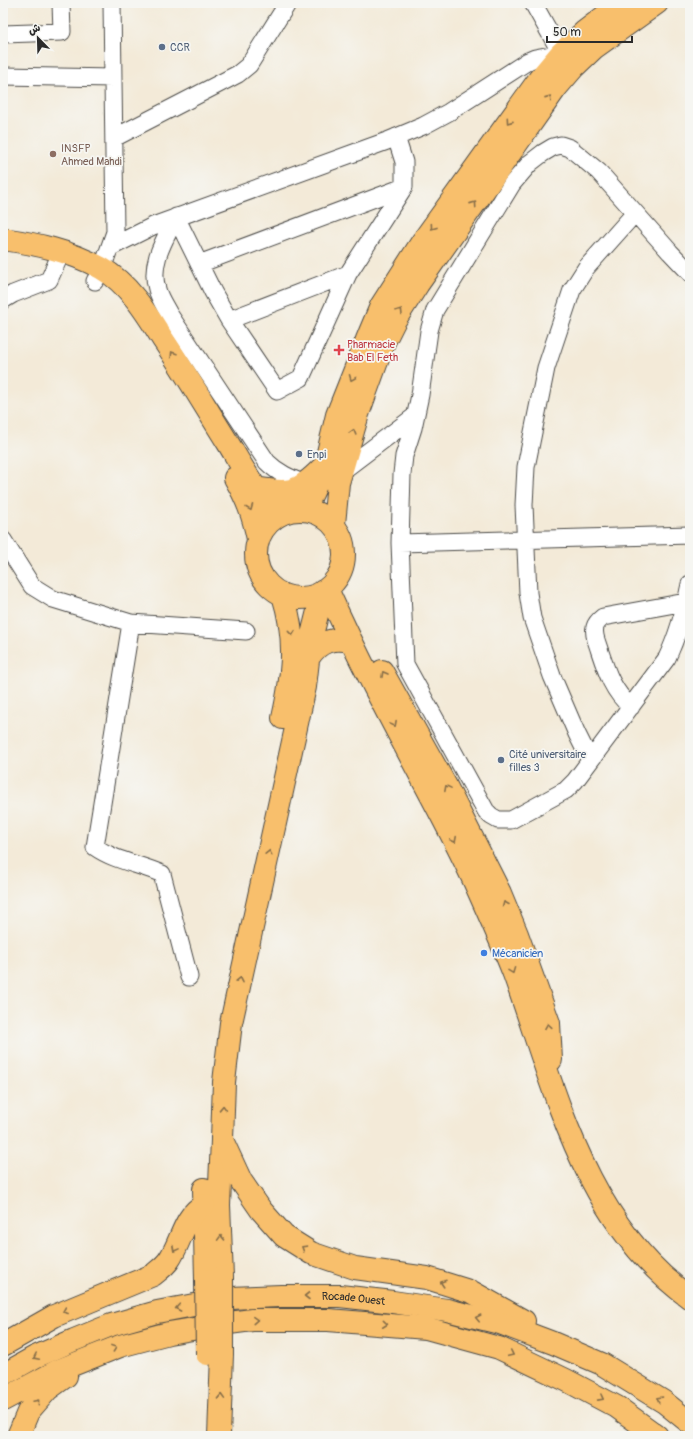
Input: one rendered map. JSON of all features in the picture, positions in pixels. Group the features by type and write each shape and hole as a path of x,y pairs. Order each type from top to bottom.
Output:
{"main road":[{"path":"334,524 338,483 333,469 337,415 381,306 422,242 540,78 561,53 584,32 622,3"},
{"path":"305,509 333,469 358,414 384,342 395,320 418,284 556,88 574,67 594,48 657,3"},
{"path":"3,239 35,244 73,255 98,275 123,305 194,411 244,494 254,518 258,538 256,553 258,567 268,584 284,595 304,598 316,595 329,586"},
{"path":"3,249 16,250 58,262 120,283 141,305 176,358 256,488 278,515"},
{"path":"256,488 279,492 290,491 301,487 333,469"},
{"path":"212,1205 222,1140 224,1082 231,1023 305,688 312,631 329,586 344,560 345,551 343,541 334,524 321,514 305,509 291,510 278,515 266,525 258,538"},
{"path":"329,586 350,641 476,886 514,973 549,1079 574,1146 591,1180 612,1217 640,1253 655,1269 690,1298"},
{"path":"329,586 344,597 352,617 445,784 478,847 506,906 549,1024 551,1052 549,1079"},
{"path":"219,1436 215,1354 209,1081 215,1032 285,710 292,670 293,655 291,624 284,595"},
{"path":"309,657 319,645 326,641 342,639 350,641"},
{"path":"222,1140 241,1181 261,1210 284,1236 311,1253 355,1268 427,1278 472,1292 602,1364"},
{"path":"3,1345 54,1316 153,1275 169,1260 191,1217 197,1210 212,1205"},
{"name":"Rocade Ouest","path":"3,1376 35,1357 61,1345 117,1323 157,1312 230,1298 340,1296 448,1310 500,1323 553,1343 602,1364 664,1402 690,1423"},
{"name":"Rocade Ouest","path":"3,1400 57,1371 90,1357 120,1346 169,1333 252,1320 328,1320 426,1328 499,1348 566,1380 616,1407 657,1436"},
{"path":"206,1436 215,1354"},
{"path":"18,1436 28,1412 48,1389 90,1357"}],"street":[{"path":"3,34 62,32 61,3"},
{"path":"98,275 111,247 115,232 112,3"},
{"path":"111,247 153,226 176,217 423,126 449,112 528,61 535,58 561,53 533,3"},
{"path":"114,138 238,74 250,65 285,4"},
{"path":"3,76 113,78"},
{"path":"176,217 229,320 277,391 301,378 348,274 404,187 404,162 396,137"},
{"path":"690,273 599,172 570,148 561,145 553,147 530,163 512,184 435,310 429,331 415,416 404,456 402,474 400,543 405,664 486,811 491,816 498,820 510,820 566,790 574,782 667,658 686,602 690,584"},
{"path":"199,264 404,187"},
{"path":"590,760 552,676 532,618 528,593 524,505 526,467 546,368 560,321 572,290 586,268 635,213"},
{"path":"176,217 158,253 155,267 155,280 160,297 169,314 267,462 278,472 305,484"},
{"path":"3,300 13,294 49,280 58,262"},
{"path":"229,320 348,274"},
{"path":"333,469 415,416"},
{"path":"400,543 690,535"},
{"path":"3,540 32,586 52,599 131,623 246,631"},
{"path":"631,707 622,700 614,688 596,640 594,627 603,617 686,602"},
{"path":"131,623 95,847 106,855 162,874 189,977"}],"place":[{"name":"CCR","path":"162,47"},
{"name":"INSFP Ahmed Mahdi","path":"53,154"},
{"name":"Pharmacie Bab El Feth","path":"339,350"},
{"name":"Enpi","path":"299,454"},
{"name":"Cité universitaire filles 3","path":"501,760"},
{"name":"Mécanicien","path":"484,953"}]}
